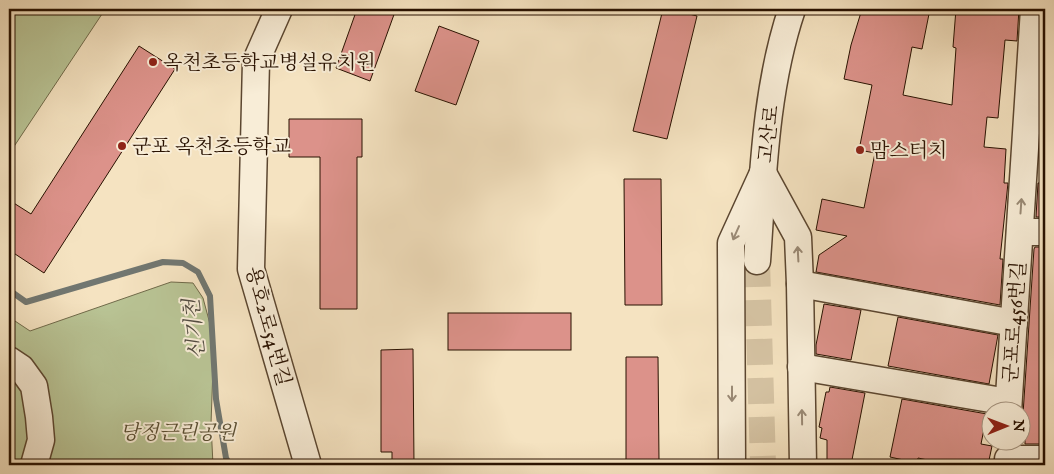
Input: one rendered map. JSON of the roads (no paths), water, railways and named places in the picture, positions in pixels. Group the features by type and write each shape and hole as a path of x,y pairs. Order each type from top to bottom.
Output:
{"street":[{"name":"용호2로54번길","path":"278,9 256,61 251,269 308,465"},
{"name":"고산로","path":"757,261 763,173 776,70 792,9"},
{"name":"군포로456번길","path":"1008,402 1020,232 1036,116 1034,9"},
{"path":"763,173 798,238 803,465"},
{"path":"732,465 731,243 763,173"},
{"name":"군포로456번길","path":"1020,232 1045,232"},
{"path":"800,284 1014,323"},
{"path":"9,360 21,368 34,386 41,440 34,465"},
{"path":"802,367 982,402"},
{"path":"1008,455 1045,459"}],"waterway":[{"name":"신기천","path":"9,290 26,302 163,262 183,263 198,272 210,296 216,399 226,458 230,465"}],"tunnel":[{"path":"757,261 763,465"}],"place":[{"name":"옥천초등학교병설유치원","path":"153,62"},
{"name":"군포 옥천초등학교","path":"122,146"},
{"name":"맘스터치","path":"860,150"}],"park label":[{"name":"당정근린공원","path":"178,432"}]}
